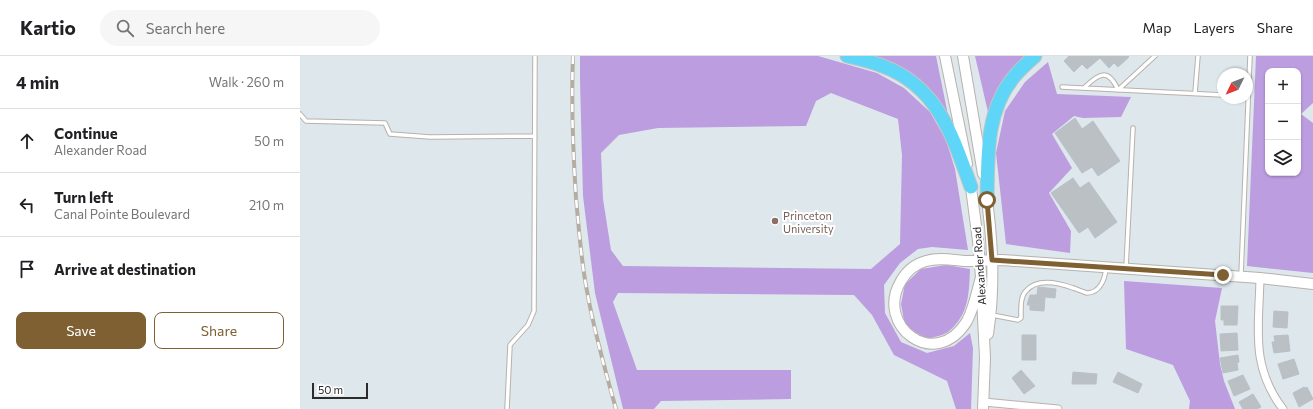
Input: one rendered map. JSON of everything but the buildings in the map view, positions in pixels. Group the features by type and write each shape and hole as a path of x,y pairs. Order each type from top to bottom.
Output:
{"highway":[{"path":"847,56 893,71 909,80 927,96 937,107 946,123 954,140 971,187"},
{"path":"987,200 988,143 994,115 1000,98 1010,81 1035,56"}],"main road":[{"name":"Alexander Road","path":"945,56 971,187 980,261 985,358 983,406"},
{"name":"Alexander Road","path":"963,56 987,200 992,260 991,315 985,358"},
{"path":"981,277 972,310 967,320 956,334 948,340 932,344 920,342 908,335 900,325 897,319 895,307 895,294 899,284 911,269 925,261 934,259 980,261 992,260 1241,276 1313,284"}],"street":[{"path":"1260,278 1257,332 1258,348 1266,379 1283,409"},
{"path":"983,406 1058,409"}],"lane":[{"path":"507,409 510,345 528,325 534,311 535,56"},
{"path":"1118,90 1155,56"},
{"path":"1195,93 1198,56"},
{"path":"1249,68 1250,56"},
{"path":"1084,88 1095,77 1102,74 1110,76 1118,90"},
{"path":"1062,87 1217,95"},
{"path":"1241,276 1248,104"},
{"path":"300,114 306,121 386,123 390,134 430,137 535,136"},
{"path":"1126,269 1133,128"},
{"path":"991,315 1018,320 1021,318 1022,299 1026,291 1032,286 1042,282 1060,284 1086,293 1092,292 1104,281 1106,268"}],"shaded area":[{"path":"580,56 818,56 877,73 904,88 930,112 946,140 955,169 968,250 932,247 918,249 900,263 884,285 885,313 901,342 927,353 954,346 970,333 973,348 971,409 956,409 947,381 894,355 872,315 854,295 618,293 613,302 637,370 791,370 791,399 661,401 654,409 623,409 595,293 583,196","holes":["831,93 898,119 902,155 900,244 871,269 623,266 611,250 603,199 601,153 619,135 658,128 806,126 816,101"]},
{"path":"862,56 936,56 948,115 901,69"},
{"path":"975,56 1026,56 999,86 988,112"},
{"path":"1256,56 1313,56 1313,103 1301,114 1313,123 1313,273 1247,266"},
{"path":"1048,62 1057,94 1131,97 1121,117 1083,118 1074,116 1052,134 1072,168 1049,193 1071,231 1070,253 1006,244 996,153 1005,111 1025,82"},
{"path":"946,265 970,269 966,304 960,318 948,332 927,339 905,326 901,304 905,284 921,269"},
{"path":"1124,281 1222,288 1215,321 1220,364 1224,381 1235,409 1189,409 1190,401 1173,365 1126,349"}],"railway":[{"path":"573,56 573,145 576,198 582,257 593,321 616,409"}],"place":[{"name":"Princeton University","path":"775,221"}],"route":[{"path":"987,200 992,260 1223,275"}]}
